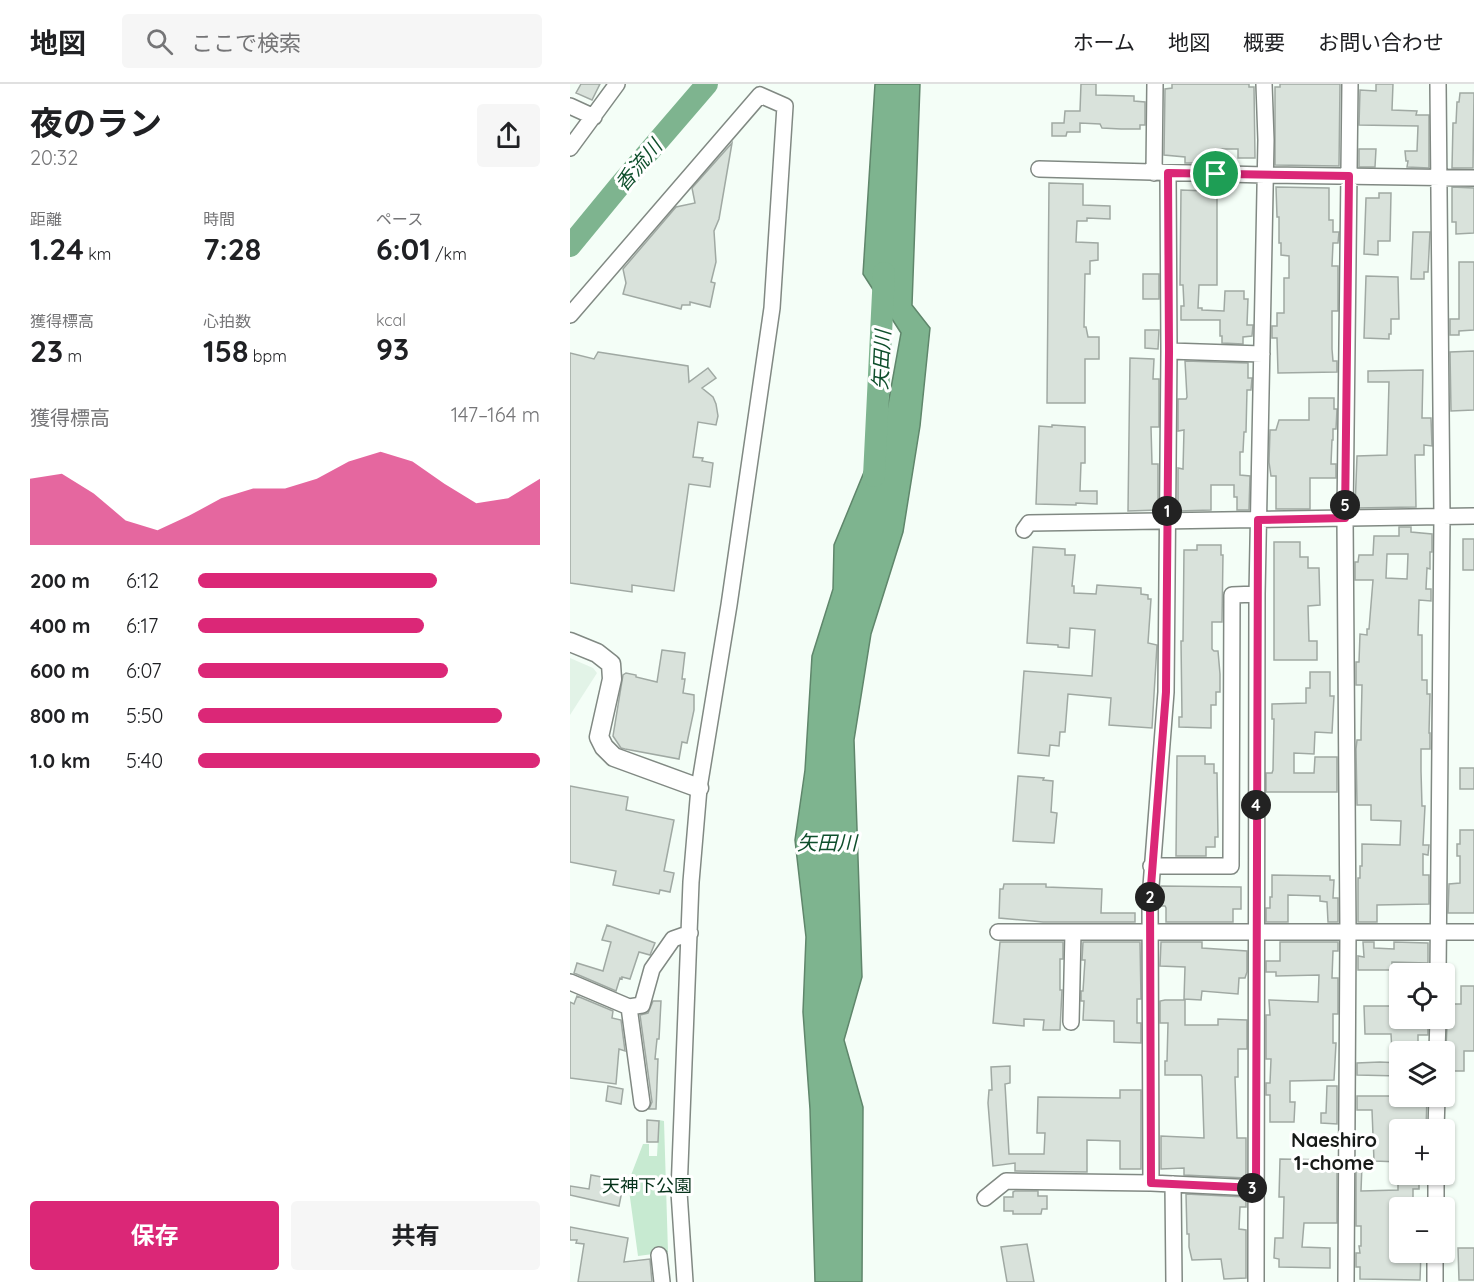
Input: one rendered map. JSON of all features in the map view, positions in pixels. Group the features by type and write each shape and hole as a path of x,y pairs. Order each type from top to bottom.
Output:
{"street":[{"path":"570,148 617,84"},
{"path":"1151,1183 1151,866 1166,692 1169,351 1155,84"},
{"path":"1256,1282 1257,594 1265,175 1264,84"},
{"path":"1346,1282 1348,931 1345,518 1350,84"},
{"path":"1438,84 1442,517 1438,963"},
{"path":"570,315 760,95 785,106 772,308 729,605 699,788 691,882 679,1192 685,1282"},
{"path":"570,106 594,117"},
{"path":"1039,169 1474,178"},
{"path":"1169,351 1262,354"},
{"path":"1024,530 1029,524 1474,516"},
{"path":"1151,866 1231,866 1233,595 1257,594"},
{"path":"570,642 597,652 611,664 612,679 599,736 604,747 614,757 699,788"},
{"path":"998,932 1474,932"},
{"path":"1071,1022 1073,932"},
{"path":"570,982 629,1007 642,1005 652,969 673,939 690,933"},
{"path":"629,1007 642,1103"},
{"path":"985,1198 1006,1181 1151,1183 1256,1188"},
{"path":"1173,1184 1174,1282"},
{"path":"659,1255 662,1282"},
{"path":"1435,1263 1435,1282"}],"shaded area":[{"path":"570,658 593,668 597,673 570,715"}],"green space":[{"name":"天神下公園","path":"659,1120 664,1121 668,1252 638,1256 628,1183 643,1144 649,1144 649,1156 657,1156"}],"water":[{"name":"矢田川","path":"875,84 920,84 912,305 930,328 920,426 903,532 871,634 854,740 862,977 844,1040 863,1107 862,1282 815,1282 810,1109 803,1012 806,937 795,840 805,770 812,656 833,589 834,545 885,421 901,333 863,274"}],"building":[{"path":"581,84 600,84 592,100 576,93"},
{"path":"1081,84 1096,84 1096,95 1134,96 1134,101 1145,102 1145,125 1140,125 1140,129 1121,129 1102,128 1100,124 1080,123 1080,132 1067,132 1066,136 1052,136 1052,123 1064,123 1065,111 1080,111"},
{"path":"1172,84 1249,84 1249,87 1254,87 1255,158 1238,158 1238,149 1215,149 1215,160 1199,160 1199,163 1185,163 1185,157 1164,155 1165,89 1172,88"},
{"path":"1280,84 1340,84 1339,166 1275,165 1275,87 1280,87"},
{"path":"1376,84 1393,84 1392,110 1417,111 1416,115 1429,115 1429,168 1407,167 1405,151 1417,151 1418,126 1359,125 1360,90 1376,91"},
{"path":"1460,93 1474,93 1473,168 1452,168 1453,123 1456,123"},
{"path":"732,143 719,219 714,231 716,262 711,282 715,283 710,307 690,302 690,305 682,305 681,309 623,294 626,283 623,269 676,207 695,203 692,188"},
{"path":"1359,149 1376,149 1375,167 1359,167"},
{"path":"1049,183 1083,184 1083,205 1110,206 1110,219 1087,218 1087,221 1077,221 1076,242 1098,243 1098,260 1090,261 1090,274 1085,274 1084,327 1086,327 1088,337 1099,337 1099,359 1085,359 1085,403 1047,403"},
{"path":"1276,187 1329,188 1329,220 1333,220 1333,232 1339,232 1338,243 1333,243 1332,266 1338,266 1338,311 1332,311 1332,349 1333,361 1337,361 1337,372 1278,373 1277,338 1272,338 1272,326 1277,326 1277,313 1284,313 1284,278 1289,278 1289,256 1281,255"},
{"path":"1452,187 1474,188 1474,233 1456,234 1456,222 1452,222"},
{"path":"1181,190 1207,191 1207,196 1217,197 1217,285 1199,285 1198,308 1224,311 1225,291 1244,291 1244,299 1248,299 1247,325 1253,325 1252,336 1243,337 1243,344 1222,343 1220,320 1181,320 1181,306 1184,306 1183,285 1180,285"},
{"path":"1379,193 1391,193 1390,241 1378,241 1378,255 1364,254 1366,198 1379,198"},
{"path":"1413,232 1430,232 1428,272 1424,272 1424,279 1411,279"},
{"path":"1459,262 1474,262 1474,330 1459,331 1459,335 1450,335 1450,319 1459,319"},
{"path":"1143,274 1159,274 1159,299 1143,299"},
{"path":"1366,276 1398,277 1399,319 1391,319 1389,339 1364,338"},
{"path":"1145,330 1159,330 1158,349 1145,348"},
{"path":"1474,351 1474,410 1451,411 1450,352"},
{"path":"598,352 688,366 689,382 708,368 716,378 702,388 713,397 716,404 718,416 716,425 698,422 693,457 703,458 702,461 713,463 710,487 689,484 674,591 632,585 632,592 570,583 570,353 594,359"},
{"path":"1130,358 1154,359 1153,379 1159,379 1159,427 1151,427 1152,464 1158,464 1158,510 1128,511"},
{"path":"1185,361 1248,363 1248,378 1252,378 1251,390 1247,390 1246,432 1244,432 1243,452 1240,452 1240,475 1250,476 1249,510 1237,510 1234,485 1211,485 1211,510 1178,511 1178,468 1183,469 1184,430 1178,431 1178,399 1187,397"},
{"path":"1423,370 1422,418 1431,418 1432,446 1424,445 1424,455 1415,455 1416,507 1355,508 1357,456 1387,455 1389,382 1368,382 1368,371"},
{"path":"1309,398 1334,398 1334,409 1337,409 1336,429 1333,429 1331,464 1336,464 1336,478 1310,478 1310,509 1276,509 1276,476 1271,476 1269,462 1270,430 1276,430 1279,420 1309,420"},
{"path":"1052,425 1085,427 1085,463 1081,463 1080,491 1097,491 1097,504 1036,504 1039,426 1052,427"},
{"path":"1399,527 1411,527 1411,532 1432,534 1432,552 1430,552 1430,569 1427,568 1426,589 1431,589 1431,601 1419,600 1418,635 1422,635 1422,680 1427,680 1427,694 1430,694 1430,749 1421,749 1422,806 1425,806 1423,845 1429,845 1428,855 1423,854 1423,875 1429,875 1429,904 1377,905 1377,922 1358,922 1358,878 1360,878 1360,866 1362,866 1362,844 1400,845 1401,821 1371,820 1371,805 1357,805 1356,749 1357,740 1361,740 1362,685 1356,685 1356,662 1359,662 1360,634 1367,635 1367,629 1369,629 1373,580 1355,580 1355,562 1358,562 1359,555 1373,555 1374,536 1399,536","holes":["1387,554 1408,554 1407,579 1386,578"]},
{"path":"1463,539 1474,539 1474,570 1463,570"},
{"path":"1274,542 1300,542 1300,557 1308,557 1308,568 1319,568 1320,605 1308,606 1309,641 1317,641 1317,660 1274,660"},
{"path":"1197,545 1221,545 1221,555 1223,555 1222,622 1212,622 1212,649 1218,651 1220,692 1216,692 1216,705 1211,705 1211,728 1179,727 1179,717 1182,717 1181,641 1183,641 1184,550 1197,550"},
{"path":"1033,547 1065,549 1065,555 1075,555 1072,586 1074,586 1074,593 1096,594 1097,585 1141,588 1141,594 1148,595 1148,599 1151,599 1148,643 1157,645 1152,728 1109,725 1111,698 1068,694 1065,732 1060,732 1059,746 1050,745 1049,756 1018,753 1024,671 1092,676 1095,630 1070,628 1069,648 1027,643"},
{"path":"662,650 685,653 683,693 694,695 694,710 687,743 682,742 679,759 621,748 613,736 623,675 626,673 636,675 636,677 657,682"},
{"path":"1310,672 1330,672 1330,696 1334,696 1332,733 1315,732 1314,754 1294,753 1294,773 1314,773 1315,757 1337,757 1337,792 1266,792 1266,773 1272,773 1273,770 1272,704 1306,703 1306,688 1310,688"},
{"path":"1177,756 1205,756 1205,764 1214,764 1214,773 1217,773 1218,837 1215,837 1215,847 1206,847 1206,856 1176,856"},
{"path":"1460,768 1474,768 1474,789 1460,789"},
{"path":"1018,776 1053,781 1051,812 1057,813 1054,843 1013,841"},
{"path":"570,786 628,797 626,810 674,820 664,871 674,873 670,892 660,890 659,894 613,885 616,871 570,862"},
{"path":"1460,830 1474,830 1474,913 1448,913 1449,884 1460,883 1460,856 1457,856 1457,844 1460,844"},
{"path":"1272,875 1330,876 1330,880 1334,880 1333,898 1338,898 1338,922 1328,922 1327,902 1320,901 1320,896 1288,895 1288,922 1266,922 1266,908 1270,908 1270,897 1272,897"},
{"path":"1004,884 1046,884 1046,887 1102,889 1101,913 1135,913 1135,922 1043,922 999,918 1000,889 1003,889"},
{"path":"1161,886 1241,887 1241,909 1233,909 1233,922 1166,922 1166,908 1160,906"},
{"path":"607,925 655,943 650,955 639,952 630,979 620,978 616,991 574,973 577,963 603,971 611,942 602,940"},
{"path":"1000,942 1063,942 1063,959 1060,959 1060,990 1062,990 1060,1030 1043,1030 1044,1020 1024,1019 1024,1026 993,1023"},
{"path":"1083,942 1140,942 1141,999 1137,999 1137,1023 1141,1023 1141,1043 1114,1042 1114,1021 1083,1020 1084,1001 1081,1001 1081,991 1083,991 1085,960 1082,960"},
{"path":"1161,942 1202,942 1202,948 1247,951 1247,972 1245,978 1239,978 1238,994 1202,991 1201,1000 1184,999 1185,967 1160,966"},
{"path":"1280,942 1338,942 1338,951 1333,951 1332,978 1338,978 1338,1014 1333,1014 1333,1043 1336,1043 1334,1080 1290,1081 1290,1102 1295,1102 1294,1122 1270,1122 1270,1095 1266,1095 1266,1083 1270,1083 1271,1059 1266,1059 1266,1015 1270,1015 1269,1000 1318,1002 1319,975 1276,976 1276,972 1266,972 1266,961 1280,961"},
{"path":"1363,942 1374,942 1374,948 1394,949 1394,942 1428,943 1428,963 1392,962 1389,963 1389,970 1358,970 1358,956 1364,957"},
{"path":"1461,986 1474,986 1474,1051 1464,1051 1464,1071 1455,1071 1455,1041 1446,1041 1447,1029 1455,1029 1455,1004 1461,1004"},
{"path":"577,996 613,1011 612,1018 621,1020 625,1051 619,1049 616,1084 570,1078 570,1002 574,1004"},
{"path":"1185,1000 1185,1025 1218,1025 1218,1019 1247,1020 1247,1049 1238,1049 1238,1077 1235,1077 1237,1138 1246,1138 1246,1178 1184,1175 1184,1168 1161,1169 1161,1136 1204,1138 1201,1075 1165,1075 1168,1023 1160,1023 1160,1001"},
{"path":"653,1001 661,1001 659,1039 657,1039 655,1059 658,1059 656,1109 649,1109 652,1102 640,1015 648,1013"},
{"path":"1364,1006 1389,1006 1389,1029 1428,1029 1428,1035 1418,1035 1418,1041 1391,1041 1391,1034 1365,1034"},
{"path":"1389,1062 1389,1076 1357,1075 1357,1063"},
{"path":"1010,1066 1010,1083 1005,1084 1009,1154 1044,1154 1045,1133 1037,1133 1038,1097 1120,1098 1120,1090 1141,1090 1141,1169 1120,1169 1120,1141 1087,1140 1087,1172 1015,1171 1015,1163 993,1166 988,1103 989,1090 992,1090 991,1067"},
{"path":"608,1086 623,1089 621,1104 606,1101"},
{"path":"1327,1086 1337,1086 1337,1124 1321,1123 1321,1113 1326,1113"},
{"path":"1357,1096 1389,1096 1389,1107 1427,1107 1426,1119 1389,1119 1389,1162 1374,1161 1372,1110 1357,1110"},
{"path":"647,1120 659,1121 658,1142 647,1142"},
{"path":"1280,1159 1333,1160 1333,1163 1337,1163 1337,1223 1304,1223 1302,1247 1330,1248 1330,1268 1279,1267 1279,1259 1274,1258 1275,1238 1283,1238 1284,1197 1279,1197"},
{"path":"1356,1164 1362,1164 1361,1191 1398,1190 1398,1185 1419,1185 1419,1189 1413,1189 1413,1197 1389,1197 1389,1263 1421,1263 1420,1280 1360,1279 1360,1267 1356,1267 1356,1253 1360,1253 1361,1226 1356,1226"},
{"path":"591,1175 624,1181 619,1206 570,1195 570,1186 589,1189"},
{"path":"1015,1191 1038,1191 1038,1196 1047,1196 1047,1209 1042,1209 1041,1214 1013,1214 1013,1211 1004,1211 1004,1197 1013,1197"},
{"path":"1186,1194 1246,1197 1246,1207 1240,1207 1239,1229 1246,1230 1246,1278 1224,1279 1221,1259 1192,1260 1189,1234 1187,1234"},
{"path":"570,1227 628,1238 624,1262 650,1259 652,1282 578,1282 584,1244 576,1243 577,1240 570,1240"},
{"path":"1027,1244 1034,1282 1007,1282 1001,1247"},
{"path":"1458,1248 1474,1248 1474,1280 1459,1280"}],"waterway":[{"name":"香流川","path":"570,246 707,84"},
{"name":"矢田川","path":"874,476 884,273"}],"district":[{"name":"Naeshiro 1-chome","path":"1334,1150"}],"route":[{"path":"1168,173 1216,174 1349,176 1345,518 1258,520 1256,1188 1151,1183 1151,866 1166,692 1168,173"}]}
